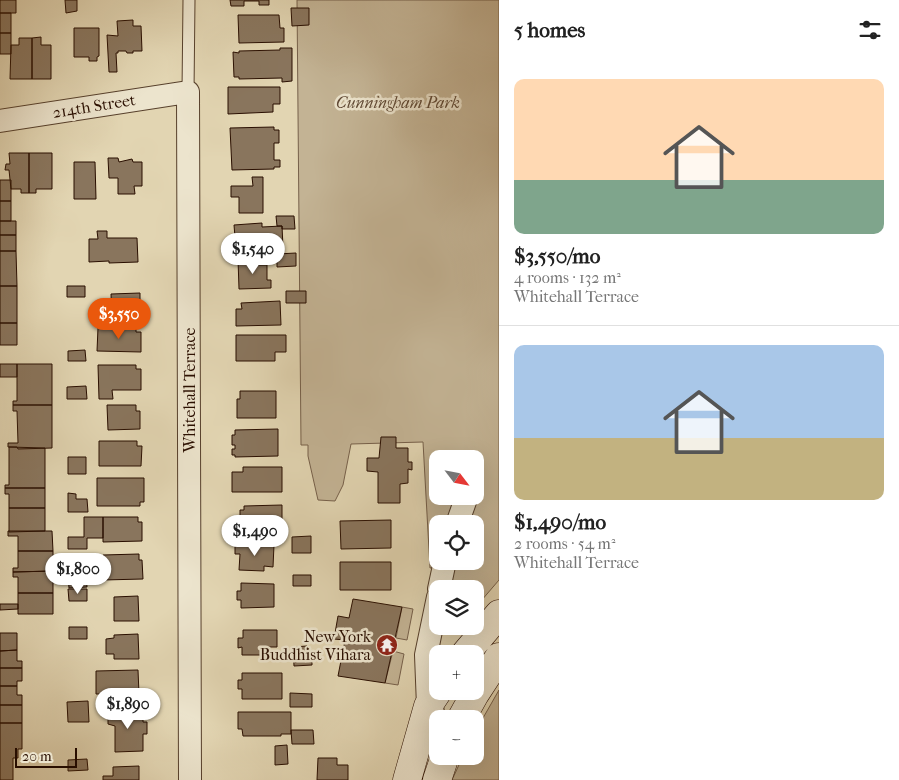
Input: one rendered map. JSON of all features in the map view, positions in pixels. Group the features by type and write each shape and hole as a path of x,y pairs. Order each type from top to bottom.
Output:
{"street":[{"name":"214th Street","path":"0,121 188,92"},
{"name":"Whitehall Terrace","path":"188,92 190,780"},
{"path":"473,645 499,614"},
{"path":"407,780 435,706 426,654 430,635"},
{"path":"466,710 499,657"},
{"path":"437,780 441,765"}],"lane":[{"name":"Whitehall Terrace","path":"188,92 189,0"}],"green space":[{"name":"Cunningham Park","path":"297,0 499,0 499,580 484,598 484,580 452,580 454,570 484,570 484,515 429,515 429,550 423,442 351,444 343,485 335,501 318,500 308,456 308,445 301,445"},
{"path":"402,607 413,609 407,640 396,638"},
{"path":"393,651 404,654 398,685 385,683"},
{"path":"499,690 499,780 452,780 459,765 484,765 484,716"}],"building":[{"path":"0,0 16,0 16,13 0,13"},
{"path":"65,0 77,0 77,11 66,13"},
{"path":"230,0 269,0 269,5 259,5 259,1 244,1 244,6 231,6"},
{"path":"291,8 309,8 309,25 292,26"},
{"path":"0,13 11,13 11,33 0,33"},
{"path":"238,15 279,15 280,28 284,28 284,42 239,43"},
{"path":"133,20 133,26 141,26 142,51 127,53 126,51 118,51 116,53 117,72 109,72 107,35 118,36 117,21"},
{"path":"74,28 99,28 99,56 97,61 89,61 89,57 74,57"},
{"path":"0,33 11,33 11,54 0,54"},
{"path":"41,37 41,45 51,45 51,79 32,79 32,38"},
{"path":"19,38 32,38 32,79 10,79 11,45 19,45"},
{"path":"280,48 292,48 292,81 282,82 282,78 239,79 239,77 234,77 233,52 280,50"},
{"path":"228,87 280,87 280,104 273,104 273,112 228,114"},
{"path":"274,127 274,130 279,130 279,143 274,143 274,160 280,160 280,167 274,167 274,169 232,170 230,128"},
{"path":"9,153 29,153 29,193 21,193 21,189 11,189 9,170 5,170 6,164 10,164"},
{"path":"29,153 52,153 52,189 36,189 36,193 29,193"},
{"path":"108,158 118,158 119,162 132,159 133,162 142,162 142,186 134,186 135,194 118,194 118,178 109,178"},
{"path":"74,162 95,162 96,199 74,199"},
{"path":"252,177 263,177 263,213 239,213 239,197 231,197 231,186 253,186"},
{"path":"0,180 11,180 11,201 0,201"},
{"path":"0,201 11,201 11,221 0,221"},
{"path":"276,216 294,216 295,229 282,229 282,226 277,226"},
{"path":"0,221 16,221 16,235 0,235"},
{"path":"262,223 262,227 282,226 283,248 247,249 243,250 243,254 241,254 240,237 235,237 234,225"},
{"path":"97,231 107,231 107,238 137,238 138,262 89,262 89,239 98,239"},
{"path":"0,235 16,235 16,251 0,251"},
{"path":"0,251 16,251 17,286 0,286"},
{"path":"296,253 296,266 277,267 277,254"},
{"path":"238,259 254,259 255,265 267,265 267,280 271,280 271,288 239,289"},
{"path":"0,286 17,286 17,323 0,323"},
{"path":"67,286 85,286 85,297 67,297"},
{"path":"286,291 306,291 306,303 286,303"},
{"path":"140,293 140,318 112,319 111,294"},
{"path":"280,301 281,325 236,326 236,309 242,309 241,303"},
{"path":"0,323 17,323 17,345 0,345"},
{"path":"98,328 136,328 136,332 141,332 141,352 97,351"},
{"path":"236,335 286,335 286,352 275,352 275,361 236,361"},
{"path":"85,350 86,361 68,361 68,351"},
{"path":"0,364 17,364 17,377 0,377"},
{"path":"17,364 52,364 52,405 13,405 13,401 17,401"},
{"path":"98,365 136,365 136,369 141,369 141,390 112,390 113,399 99,399"},
{"path":"86,386 87,399 67,399 67,387"},
{"path":"240,391 276,391 276,418 237,418 237,399 240,399"},
{"path":"13,405 52,405 52,448 18,449 17,447 8,447 8,443 18,443 17,411 13,411"},
{"path":"107,405 136,405 136,411 140,411 140,429 108,430"},
{"path":"278,429 278,456 235,457 235,455 232,455 232,449 235,449 235,445 232,445 232,435 235,435 235,430"},
{"path":"381,437 396,437 396,448 408,448 408,462 412,462 412,470 408,469 408,483 400,484 400,503 378,503 378,472 367,471 367,458 379,458"},
{"path":"99,441 137,441 137,446 142,446 141,466 99,466"},
{"path":"9,447 45,448 45,488 5,488 5,485 9,485"},
{"path":"68,457 86,457 86,474 68,474"},
{"path":"243,467 282,467 282,492 232,492 232,472 243,472"},
{"path":"97,478 144,478 144,502 140,502 140,506 97,506"},
{"path":"5,488 45,488 45,508 9,508 9,494 5,494"},
{"path":"68,493 76,494 76,499 87,499 88,512 68,512"},
{"path":"282,505 282,529 240,530 240,510 244,510 244,506"},
{"path":"9,508 45,508 45,531 9,532"},
{"path":"84,517 103,517 103,538 87,538 87,549 68,549 68,537 84,537"},
{"path":"103,517 138,517 138,522 142,522 142,541 103,542"},
{"path":"391,520 391,548 341,549 340,521"},
{"path":"8,531 52,531 53,551 18,551 18,536 8,536"},
{"path":"311,536 311,553 292,553 292,537"},
{"path":"235,544 274,545 273,567 264,566 264,571 239,570 240,554 235,554"},
{"path":"18,551 53,551 53,571 13,572 13,568 18,568"},
{"path":"139,554 139,560 142,560 143,579 103,580 103,555"},
{"path":"340,562 391,562 391,590 340,590"},
{"path":"53,571 53,593 18,593 18,577 13,577 13,572"},
{"path":"86,575 87,587 69,588 68,576"},
{"path":"293,575 311,575 311,586 293,586"},
{"path":"241,583 274,584 274,607 241,608 241,600 237,600 237,591 241,591"},
{"path":"68,589 87,589 87,601 69,601"},
{"path":"18,593 53,593 53,614 18,614"},
{"path":"138,596 139,621 114,621 114,597"},
{"path":"353,599 402,607 385,683 338,676 345,640 334,639 338,616 349,618"},
{"path":"0,604 18,604 18,609 0,610"},
{"path":"69,627 87,627 87,639 69,639"},
{"path":"243,630 277,630 277,647 267,647 267,655 242,655 242,647 238,648 238,638 243,638"},
{"path":"0,633 17,633 17,650 0,651"},
{"path":"138,634 139,659 114,659 114,654 106,654 106,639 114,638 114,635"},
{"path":"307,646 308,654 312,654 312,665 294,666 293,647"},
{"path":"17,650 17,661 22,661 22,668 0,668 0,651"},
{"path":"0,668 22,668 22,681 17,681 17,686 0,686"},
{"path":"138,670 139,694 96,694 96,671"},
{"path":"242,673 282,673 282,699 242,699 242,689 238,689 238,680 242,680"},
{"path":"0,686 17,686 17,695 22,695 22,705 0,705"},
{"path":"290,693 312,694 312,707 290,707"},
{"path":"88,701 89,722 68,722 67,702"},
{"path":"0,705 22,705 22,723 0,723"},
{"path":"115,710 143,710 143,722 147,722 147,734 143,734 143,751 115,752 115,726 108,724 108,713"},
{"path":"238,712 291,712 291,734 281,734 281,736 243,736 242,729 238,729"},
{"path":"0,723 22,723 22,749 18,749 18,758 13,758 13,780 0,780"},
{"path":"291,730 313,730 314,744 292,744"},
{"path":"287,745 288,764 275,765 275,746"},
{"path":"318,758 337,758 337,765 348,765 348,780 317,780"},
{"path":"87,759 88,770 68,771 68,760"},
{"path":"139,766 139,780 103,780 103,776 113,776 113,767"}],"place":[{"name":"New York Buddhist Vihara","path":"387,645"}]}
